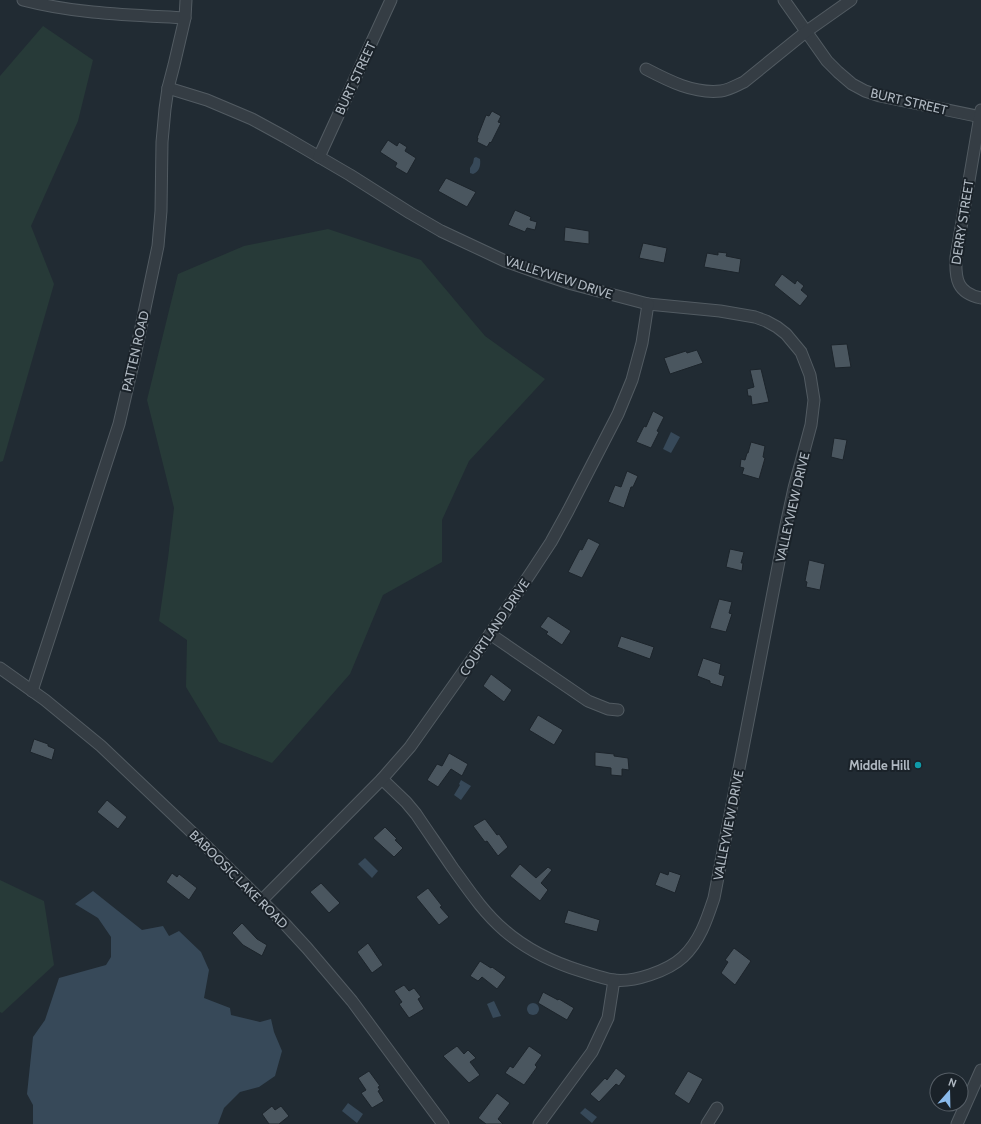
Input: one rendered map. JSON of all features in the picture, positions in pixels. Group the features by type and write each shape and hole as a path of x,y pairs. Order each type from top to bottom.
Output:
{"street":[{"path":"23,0 64,9 128,15 185,18"},
{"name":"PATTEN ROAD","path":"32,691 119,424 134,357 158,246 162,211 162,142 168,88 185,18 186,0"},
{"name":"BURT STREET","path":"319,157 391,0"},
{"name":"BURT STREET","path":"784,0 831,64 852,84 865,91 880,96 980,114"},
{"path":"646,69 673,83 686,87 700,90 721,91 744,82 807,32 852,0"},
{"name":"VALLEYVIEW DRIVE","path":"168,88 207,100 252,119 350,175 410,213 473,246 539,273 648,304 720,311 755,317 776,327 794,343 801,352 806,363 812,387 812,425 794,488 786,525 714,898 705,924 693,946 683,957 671,966 653,973 634,979 614,980 565,966 539,955 521,944 503,929 477,902 406,802 382,780"},
{"name":"DERRY STREET","path":"980,114 956,257 955,273 960,288 966,293 981,298"},
{"name":"COURTLAND DRIVE","path":"261,901 382,780 410,747 490,634 551,542 618,414 632,380 642,343 648,304"},
{"path":"490,634 588,701 618,710"},
{"name":"BABOOSIC LAKE ROAD","path":"0,668 79,727 118,762 201,841 307,948 347,996 443,1124"},
{"path":"539,1124 592,1052 608,1018 614,980"},
{"path":"957,1124 981,1070"},
{"path":"707,1124 717,1108"}],"green space":[{"path":"43,26 93,60 78,121 31,226 54,284 3,461 0,462 0,76"},
{"path":"328,229 421,260 485,336 545,379 469,461 442,520 442,562 383,595 350,674 272,763 219,742 186,687 187,640 159,621 174,508 147,400 178,274 244,246"},
{"path":"0,880 44,901 54,965 2,1013 0,1012"}],"water":[{"path":"476,157 480,159 480,166 477,172 473,174 470,173 470,168 474,158"},
{"path":"671,432 680,437 671,453 663,449"},
{"path":"461,780 471,786 461,800 454,795 460,785"},
{"path":"365,858 378,871 372,878 358,864"},
{"path":"93,891 142,930 163,926 169,936 179,931 201,952 209,970 204,998 230,1008 231,1015 260,1022 271,1019 274,1032 282,1051 275,1076 259,1087 240,1092 224,1108 218,1124 33,1124 33,1105 27,1094 33,1037 45,1020 59,978 106,965 111,957 111,937 98,918 75,904"},
{"path":"494,1001 501,1016 493,1018 487,1004"},
{"path":"531,1003 535,1003 539,1009 535,1015 531,1015 527,1011 527,1007"},
{"path":"348,1103 363,1114 357,1123 342,1111"},
{"path":"585,1108 597,1117 592,1123 580,1113"}],"building":[{"path":"492,111 501,116 498,122 501,123 491,143 490,142 487,147 477,142 477,138 486,115 489,116"},
{"path":"388,140 397,146 399,142 407,147 405,151 416,158 407,174 395,167 397,163 380,152"},
{"path":"446,178 476,192 467,207 438,191"},
{"path":"515,210 531,217 530,220 537,222 535,230 527,228 525,232 508,225"},
{"path":"565,227 589,231 589,244 564,241"},
{"path":"643,243 667,248 664,263 639,258"},
{"path":"718,252 727,253 726,256 741,259 739,273 704,267 707,253 718,255"},
{"path":"782,274 795,284 797,280 804,286 801,290 808,296 800,306 774,285"},
{"path":"847,344 851,367 835,368 831,345"},
{"path":"697,350 703,363 670,374 664,358 686,351 687,353"},
{"path":"761,369 769,402 752,405 751,396 748,396 747,389 754,387 750,370"},
{"path":"653,411 664,417 651,448 636,442 644,426 646,427"},
{"path":"834,438 847,440 843,460 831,457"},
{"path":"751,442 765,446 763,457 765,458 759,479 742,474 744,468 740,467 741,459 745,460"},
{"path":"627,471 638,476 633,487 631,487 624,508 608,502 615,485 621,487"},
{"path":"588,538 600,544 582,578 568,572 580,549 582,550"},
{"path":"730,549 744,552 741,563 743,563 742,571 726,567"},
{"path":"809,560 825,564 820,590 806,587 807,582 805,581"},
{"path":"719,599 732,602 729,613 732,614 726,632 710,628"},
{"path":"548,616 571,631 562,645 546,634 548,632 540,627"},
{"path":"621,636 654,647 650,659 617,647"},
{"path":"703,658 721,664 719,674 725,676 722,687 697,676"},
{"path":"491,674 512,690 504,702 483,686"},
{"path":"538,715 563,730 554,745 529,730"},
{"path":"34,739 48,744 48,746 55,749 52,760 30,752"},
{"path":"595,752 614,754 614,756 628,758 629,770 622,769 622,776 611,775 611,768 595,766"},
{"path":"449,753 468,764 462,776 451,769 438,787 427,780 437,764 442,766"},
{"path":"107,800 127,817 118,829 97,812"},
{"path":"485,819 497,835 499,834 508,847 498,856 473,826"},
{"path":"385,827 397,839 395,840 403,848 394,857 373,838"},
{"path":"520,864 536,878 548,867 552,870 541,883 548,890 540,901 510,876"},
{"path":"669,871 681,875 675,893 655,885 660,872 668,875"},
{"path":"172,873 177,877 179,874 197,888 189,900 166,882"},
{"path":"321,883 340,903 329,913 310,892"},
{"path":"428,888 442,906 440,907 449,917 439,925 416,897"},
{"path":"568,910 600,920 597,932 564,923"},
{"path":"242,923 257,939 267,945 262,956 243,945 232,933"},
{"path":"368,943 383,965 372,973 357,952"},
{"path":"734,948 751,961 735,985 721,973 728,962 725,960"},
{"path":"480,961 506,977 497,989 482,977 478,981 470,976"},
{"path":"404,985 409,991 414,988 421,997 418,999 424,1009 409,1018 399,1004 402,1002 394,991"},
{"path":"543,992 574,1008 567,1020 538,1003"},
{"path":"457,1046 464,1054 468,1050 476,1058 470,1062 480,1075 469,1083 443,1056"},
{"path":"529,1046 542,1055 535,1065 537,1067 524,1085 505,1073 510,1066 513,1068"},
{"path":"616,1068 626,1076 619,1086 616,1084 599,1102 590,1094 605,1078 607,1080"},
{"path":"369,1071 380,1086 378,1087 380,1090 378,1091 384,1101 372,1108 361,1093 366,1090 358,1078"},
{"path":"688,1071 703,1079 689,1104 674,1094"},
{"path":"497,1093 510,1103 498,1119 503,1124 486,1124 478,1118"},
{"path":"272,1106 275,1110 281,1106 289,1116 279,1124 269,1124 262,1114"}],"place":[{"name":"Middle Hill","path":"918,765"}]}
